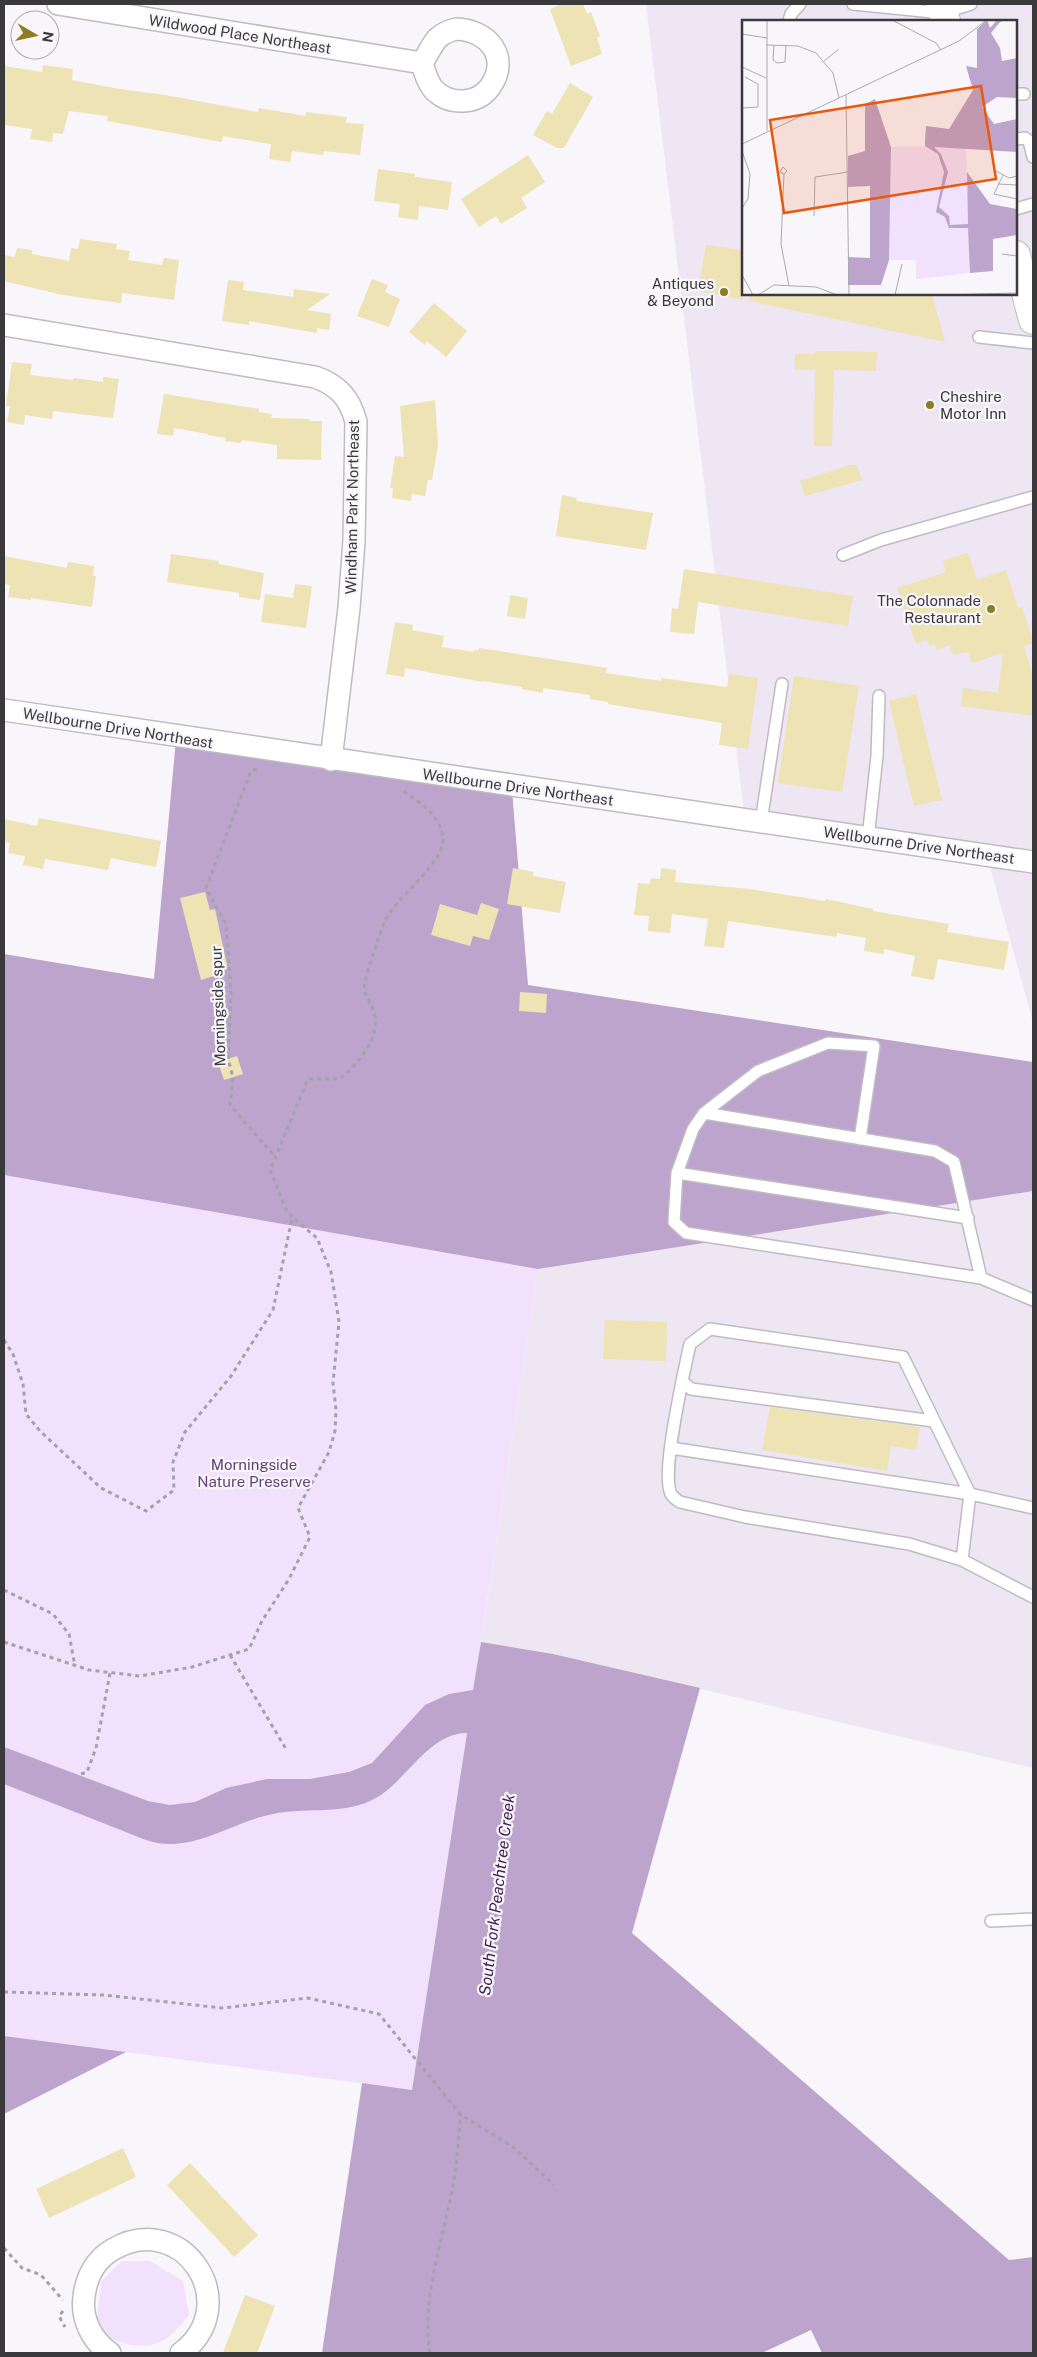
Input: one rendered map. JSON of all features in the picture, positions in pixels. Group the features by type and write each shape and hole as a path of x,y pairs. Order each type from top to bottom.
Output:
{"main road":[{"path":"1017,259 1033,320"}],"street":[{"name":"Wildwood Place Northeast","path":"58,4 422,63"},
{"name":"Windham Park Northeast","path":"4,325 315,377 329,382 342,392 353,408 356,422 354,541 349,608 331,760"},
{"name":"Wellbourne Drive Northeast","path":"4,710 331,760 1033,862"},
{"path":"106,2352 88,2328 83,2300 85,2286 98,2261 108,2252 133,2240 147,2239 161,2241 186,2254 196,2264 207,2288 207,2314 204,2326 197,2338 181,2353"}],"lane":[{"path":"789,20 791,14 800,4"},
{"path":"853,4 943,13 971,4"},
{"path":"1017,139 1025,138 1029,142 1033,157"},
{"path":"1017,209 1033,204"},
{"path":"980,337 1033,343"},
{"path":"843,555 882,540 1033,498"},
{"path":"761,822 782,684"},
{"path":"868,838 877,756 879,696"},
{"path":"860,1139 874,1046 828,1043 758,1071 704,1113 693,1129 677,1173 674,1222 686,1233 982,1278 1033,1300"},
{"path":"704,1113 935,1151 954,1162 982,1278"},
{"path":"677,1173 968,1218"},
{"path":"962,1560 970,1494 903,1357 710,1329 690,1344 671,1448 669,1482 672,1495 680,1502 745,1517 909,1544 962,1560 1033,1597"},
{"path":"682,1381 691,1390 934,1421"},
{"path":"671,1448 970,1494 1033,1508"},
{"path":"991,1921 1033,1919"}],"path":[{"name":"Morningside spur","path":"259,768 251,771 206,888 226,924 231,992 228,1059 233,1078 230,1105 276,1158"},
{"path":"4,1642 75,1666 140,1676 192,1667 249,1649 262,1621 289,1579 310,1537 298,1508 329,1452 335,1431 336,1410 333,1383 339,1322 331,1272 317,1238 292,1217 285,1208 270,1170 308,1079 340,1080 362,1057 375,1032 374,1013 364,987 385,920 435,860 443,843 441,828 425,805 401,790"},
{"path":"4,1340 13,1354 23,1384 26,1414 40,1431 101,1488 146,1511 174,1490 173,1462 185,1432 231,1376 273,1310 292,1217"},
{"path":"4,1590 53,1614 68,1634 75,1666"},
{"path":"230,1655 286,1750"},
{"path":"81,1774 87,1772 96,1748 110,1672"},
{"path":"4,1992 104,1995 222,2008 308,1998 379,2014 461,2115 513,2147 554,2185"},
{"path":"430,2353 427,2336 435,2266 453,2189 461,2115"},
{"path":"4,2248 22,2268 41,2275 67,2304 59,2316 69,2331"}],"shaded area":[{"path":"646,4 1033,4 1033,1022 985,849 745,820"},
{"path":"176,739 512,790 528,985 1033,1062 1033,1191 538,1269 4,1175 4,954 154,979"},
{"path":"1033,1191 1033,1768 553,1654 481,1642 538,1269"},
{"path":"481,1642 553,1654 700,1688 632,1933 1009,2260 1033,2257 1033,2353 822,2353 811,2330 762,2353 322,2353 362,2083 412,2090 467,1733 452,1735 439,1742 383,1794 370,1801 346,1808 273,1814 194,1841 167,1844 160,1844 140,1838 4,1784 4,1747 148,1801 170,1805 195,1802 226,1788 267,1779 310,1779 349,1772 372,1763 425,1705 449,1694 473,1690"},
{"path":"4,2036 126,2052 4,2114"}],"green space":[{"name":"Morningside Nature Preserve","path":"4,1175 538,1269 412,2090 4,2036"},
{"path":"122,2261 150,2261 183,2281 189,2315 174,2333 162,2341 144,2346 135,2346 117,2341 100,2332 97,2317 102,2280"}],"building":[{"path":"562,4 583,4 587,14 591,12 600,36 597,38 602,54 571,66 550,9"},
{"path":"43,65 73,69 72,80 119,89 165,95 258,112 259,108 306,116 306,112 347,117 346,123 364,124 360,155 324,151 323,155 292,151 290,162 269,159 271,144 223,136 222,142 107,121 108,116 69,111 63,134 53,133 52,142 30,139 32,129 4,125 4,66 42,72"},
{"path":"570,83 593,97 564,148 557,148 533,135 547,111 552,114"},
{"path":"528,155 545,182 521,198 527,208 501,224 496,216 479,227 461,199"},
{"path":"378,169 452,182 448,210 419,206 418,220 398,217 400,204 374,201"},
{"path":"80,239 117,244 116,249 130,251 128,260 162,265 164,258 179,260 174,300 122,293 121,303 63,295 4,281 4,255 15,257 17,248 32,250 32,254 69,261 71,248 78,249"},
{"path":"706,245 742,250 743,300 698,291"},
{"path":"372,279 388,285 385,292 400,299 389,327 357,316"},
{"path":"228,280 244,282 243,290 293,297 294,289 330,294 307,310 331,314 329,330 317,328 317,333 249,321 249,325 222,321"},
{"name":"Antiques & Beyond","path":"750,295 932,295 945,342 749,301"},
{"path":"434,303 467,331 446,357 427,341 425,345 409,332"},
{"path":"815,351 877,352 876,371 834,370 832,446 814,446 815,370 795,370 795,354 815,354"},
{"path":"12,362 32,364 30,375 103,382 103,377 119,379 113,418 53,411 52,419 25,415 24,425 7,422 10,406 6,406"},
{"path":"164,394 259,409 259,412 272,414 271,418 322,421 321,460 277,459 277,445 242,440 241,443 225,441 226,438 174,428 173,436 157,434"},
{"path":"435,400 438,445 432,480 428,480 425,496 412,494 411,501 392,498 393,488 390,488 395,456 404,457 400,406"},
{"path":"850,465 857,465 862,480 805,496 800,481"},
{"path":"562,495 577,498 576,501 653,513 646,550 556,536"},
{"path":"968,553 977,580 1006,570 1018,608 1022,607 1033,640 1033,643 1024,646 1033,677 1033,716 961,706 963,688 998,693 1003,653 972,663 968,652 953,655 950,645 937,650 935,644 929,646 927,640 916,644 897,588 946,572 943,561"},
{"path":"171,554 219,561 219,564 264,573 260,600 239,597 239,593 167,582"},
{"path":"4,556 67,568 68,562 94,566 93,576 96,576 92,607 31,598 31,600 8,597 10,585 4,584"},
{"path":"684,569 853,596 848,626 698,602 694,634 670,632 672,608 678,609"},
{"path":"295,584 312,586 306,628 261,622 265,594 293,598"},
{"path":"510,595 528,598 525,619 507,616"},
{"path":"395,622 413,625 412,630 444,636 442,647 474,652 474,650 479,650 479,648 607,668 606,673 661,681 661,678 727,687 729,674 758,678 748,749 719,745 722,723 608,704 608,702 590,699 590,695 543,688 543,693 522,689 522,687 405,668 404,677 386,674"},
{"path":"794,676 859,686 842,792 778,783"},
{"path":"916,694 942,800 914,806 889,701"},
{"path":"39,818 161,841 156,867 111,858 108,870 45,859 43,869 23,865 25,856 8,853 10,843 4,842 4,819 37,826"},
{"path":"513,868 534,872 533,876 566,882 560,913 507,904"},
{"path":"661,868 676,870 675,882 749,889 825,901 826,899 873,909 873,911 949,924 947,932 1009,942 1004,970 938,959 934,980 911,976 915,956 884,949 884,954 864,951 866,938 837,933 836,937 728,921 724,948 704,946 708,919 672,914 670,933 648,931 649,916 634,915 638,883 650,884 651,878 660,879"},
{"path":"205,892 210,910 215,909 227,965 215,968 217,975 201,980 180,898"},
{"path":"481,903 499,909 489,940 473,936 470,946 431,935 440,904 477,915"},
{"path":"520,992 547,994 546,1013 519,1011"},
{"path":"237,1056 243,1074 224,1080 218,1062"},
{"path":"605,1320 667,1322 666,1361 603,1359"},
{"path":"770,1407 920,1427 916,1450 891,1446 887,1471 762,1450"},
{"path":"123,2148 136,2177 49,2218 36,2189"},
{"path":"190,2163 258,2235 234,2257 167,2185"},
{"path":"245,2295 275,2306 257,2353 223,2353"}],"place":[{"name":"Antiques & Beyond","path":"724,292"},
{"name":"Cheshire Motor Inn","path":"930,405"},
{"name":"The Colonnade Restaurant","path":"991,609"}],"water label":[{"name":"South Fork Peachtree Creek","path":"497,1895"}]}
